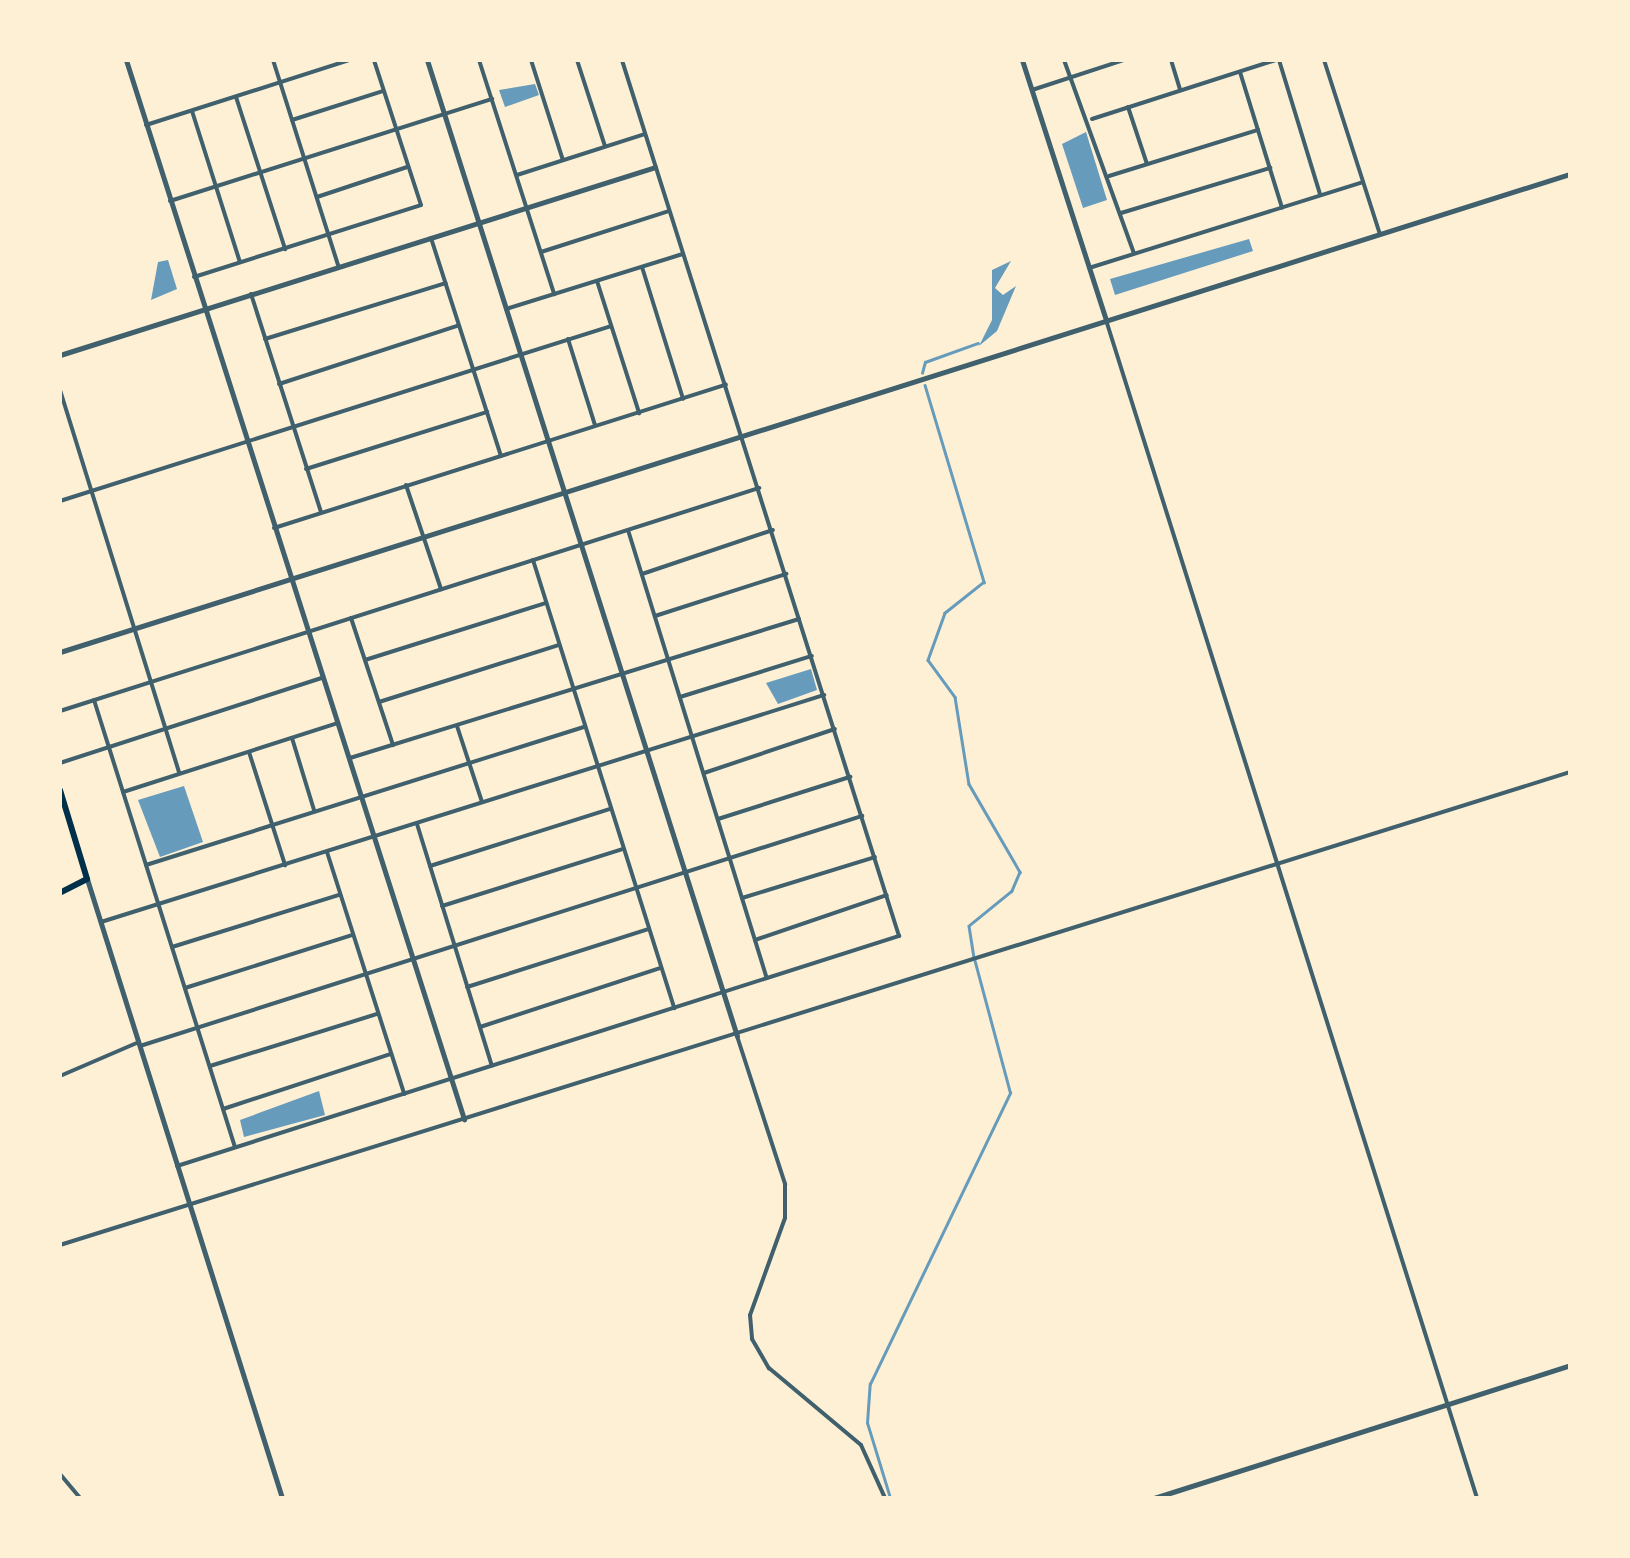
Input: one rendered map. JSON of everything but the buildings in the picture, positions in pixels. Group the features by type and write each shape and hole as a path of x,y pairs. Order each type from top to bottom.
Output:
{"highway":[{"path":"60,790 87,879 60,893"}],"street":[{"path":"126,60 464,1119"},
{"path":"274,60 338,267"},
{"path":"146,125 350,60"},
{"path":"194,277 421,205 374,60"},
{"path":"426,60 785,1184 785,1218 753,1302 752,1339 769,1368 861,1445 885,1498"},
{"path":"480,60 554,294"},
{"path":"531,60 563,160"},
{"path":"577,60 605,147"},
{"path":"178,1166 900,936 622,60"},
{"path":"1022,60 1477,1498"},
{"path":"1064,60 1092,119 1134,254"},
{"path":"1032,90 1124,60"},
{"path":"1171,60 1181,91"},
{"path":"1092,119 1278,60 1321,196"},
{"path":"1324,60 1380,234"},
{"path":"1240,72 1282,208"},
{"path":"292,120 384,91"},
{"path":"236,97 285,249"},
{"path":"170,201 492,99"},
{"path":"1128,107 1147,164"},
{"path":"192,111 240,262"},
{"path":"1109,176 1258,130"},
{"path":"517,176 645,134"},
{"path":"317,197 408,167"},
{"path":"60,355 655,167"},
{"path":"1121,214 1270,168"},
{"path":"60,652 1570,174"},
{"path":"1089,268 1363,182"},
{"path":"540,252 669,211"},
{"path":"431,238 501,456"},
{"path":"506,309 683,254"},
{"path":"642,266 683,399"},
{"path":"597,280 638,413"},
{"path":"265,339 446,283"},
{"path":"251,294 320,512"},
{"path":"279,384 459,325"},
{"path":"60,501 611,326"},
{"path":"568,339 596,426"},
{"path":"274,528 726,385"},
{"path":"60,390 180,773"},
{"path":"306,469 487,412"},
{"path":"406,485 441,589"},
{"path":"60,711 759,488"},
{"path":"628,530 767,978"},
{"path":"642,574 772,530"},
{"path":"533,560 674,1008"},
{"path":"655,616 786,574"},
{"path":"365,660 546,603"},
{"path":"351,618 394,745"},
{"path":"350,758 800,618"},
{"path":"379,702 559,644"},
{"path":"680,697 812,656"},
{"path":"60,763 324,678"},
{"path":"101,922 824,695"},
{"path":"94,700 235,1146"},
{"path":"123,792 338,722"},
{"path":"457,726 483,803"},
{"path":"146,866 584,727"},
{"path":"704,773 835,729"},
{"path":"292,738 314,813"},
{"path":"249,752 285,865"},
{"path":"60,1245 1570,772"},
{"path":"718,819 850,777"},
{"path":"430,866 610,809"},
{"path":"60,1076 139,1044 862,816"},
{"path":"416,824 492,1066"},
{"path":"442,906 624,848"},
{"path":"327,852 404,1094"},
{"path":"742,898 875,857"},
{"path":"87,879 282,1498"},
{"path":"172,947 341,894"},
{"path":"755,940 887,896"},
{"path":"467,987 649,929"},
{"path":"185,988 353,934"},
{"path":"480,1027 662,968"},
{"path":"210,1066 378,1014"},
{"path":"223,1109 392,1054"},
{"path":"1154,1498 1570,1365"},
{"path":"60,1474 80,1498"}],"water":[{"path":"535,84 539,95 505,107 499,90"},
{"path":"1086,132 1107,200 1083,208 1062,144"},
{"path":"1249,239 1253,251 1115,295 1110,279"},
{"path":"168,260 177,289 151,300 158,262"},
{"path":"1011,261 995,288 1003,295 1016,286 997,331 979,346 992,320 992,270"},
{"path":"811,669 817,690 778,704 766,683"},
{"path":"184,786 203,842 160,857 138,800"},
{"path":"319,1091 325,1115 244,1137 240,1120"}],"waterway":[{"path":"922,373 925,362 978,343"},
{"path":"925,385 984,582 945,613 928,660 955,697 969,784 1020,872 1012,891 969,926 974,957"},
{"path":"890,1498 867,1423 870,1384 1010,1093 975,962"}]}
